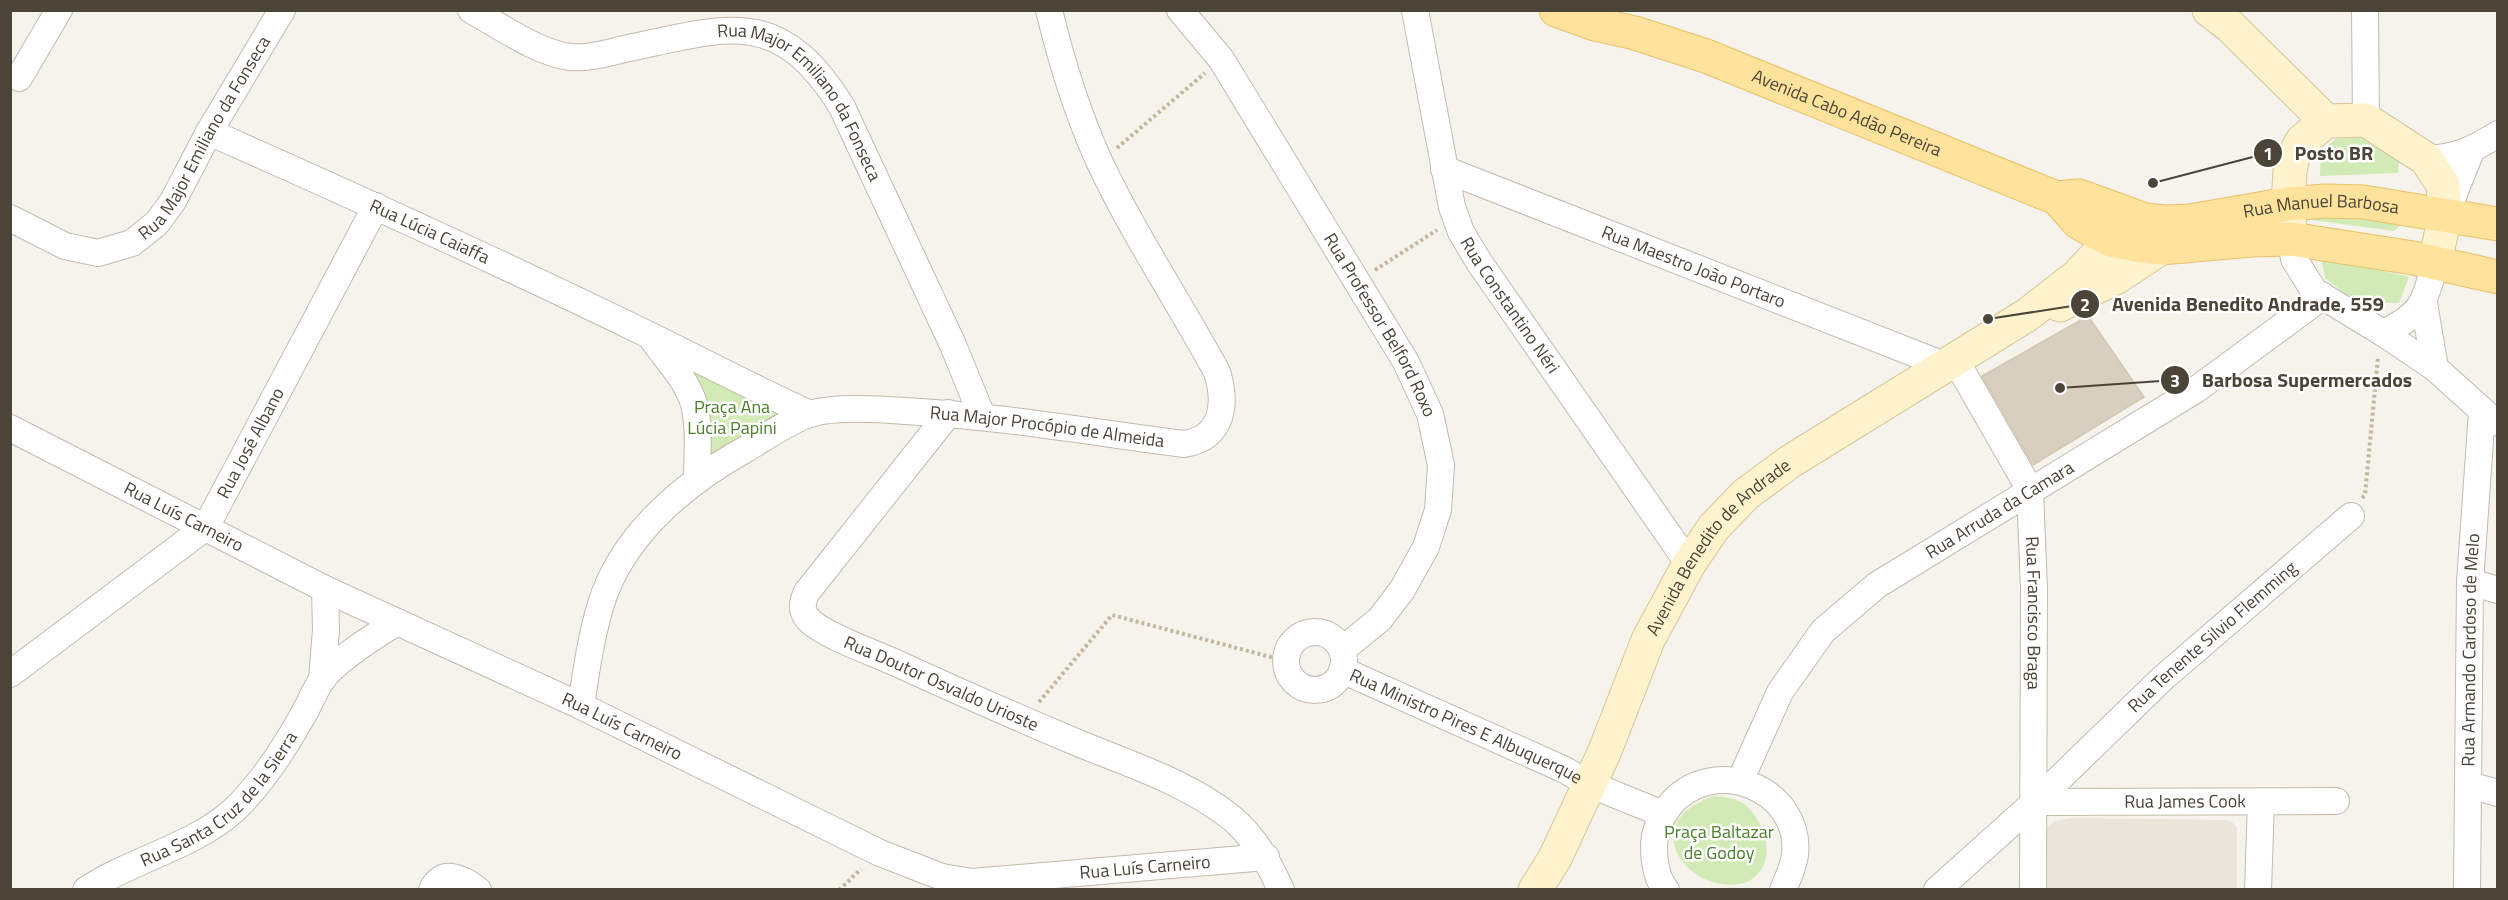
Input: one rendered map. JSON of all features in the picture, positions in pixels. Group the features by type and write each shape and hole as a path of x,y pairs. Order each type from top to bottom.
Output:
{"main road":[{"name":"Avenida Cabo Adão Pereira","path":"1556,10 1595,24 1635,33 1706,56 2057,198 2078,222 2111,240 2161,249"},
{"name":"Avenida Cabo Adão Pereira","path":"1611,10 1635,33"},
{"path":"2209,10 2230,26 2326,121"},
{"path":"2291,239 2288,204 2293,157 2302,141 2326,121 2366,120 2426,159 2443,184 2445,215 2435,262"},
{"name":"Avenida Cabo Adão Pereira","path":"2057,198 2079,196 2145,220"},
{"name":"Rua Manuel Barbosa","path":"2145,220 2190,221 2288,204 2325,201 2363,202 2498,224"},
{"path":"2111,240 2145,220"},
{"name":"Rua Manuel Barbosa","path":"2161,249 2251,240 2291,239 2435,262 2498,277"},
{"name":"Avenida Benedito de Andrade","path":"1535,890 1555,858 1604,753 1648,640 1689,564 1714,527 1746,494 1791,461 2027,315 2077,276 2111,240"},
{"name":"Avenida Benedito de Andrade","path":"2027,315 2064,304 2089,292 2161,249"}],"street":[{"path":"19,78 58,10"},
{"name":"Rua Major Emiliano da Fonseca","path":"10,219 65,246 98,253 132,243 157,223 162,216 282,10"},
{"name":"Rua Major Emiliano da Fonseca","path":"471,10 541,48 570,57 596,55 715,30 750,30 781,42 804,58 824,78 842,107 953,345 982,416"},
{"name":"Rua Major Procópio de Almeida","path":"581,706 589,651 601,602 622,557 654,518 697,480 731,457 810,414 863,408 949,413 1184,444 1197,442 1209,434 1216,424 1222,407 1223,391 1217,372 1148,254 1100,163 1066,77 1049,10"},
{"name":"Rua Professor Belford Roxo","path":"1180,10 1221,59 1406,362 1430,414 1441,465 1438,510 1426,547 1402,590 1380,619 1342,660"},
{"name":"Rua Constantino Néri","path":"1415,10 1444,169 1461,232 1479,262 1689,564"},
{"path":"2365,10 2366,120"},
{"name":"Rua Lúcia Caiaffa","path":"209,132 376,206 810,414"},
{"path":"2426,159 2450,158 2471,151 2498,134"},
{"path":"2445,215 2471,151"},
{"name":"Rua Maestro João Portaro","path":"1444,169 1950,362"},
{"name":"Rua José Albano","path":"10,674 206,527 376,206"},
{"path":"2291,239 2294,259 2299,271 2314,291 2383,333 2434,368 2490,418"},
{"path":"2434,368 2424,303 2435,262"},
{"name":"Rua Arruda da Camara","path":"1740,781 1780,692 1823,631 1877,585 2197,389 2323,296"},
{"path":"2383,333 2408,320 2424,303"},
{"name":"Rua Lúcia Caiaffa","path":"648,335 682,380 693,402 698,426 697,480"},
{"name":"Rua Francisco Braga","path":"1950,362 2030,490 2034,589 2035,802 2032,890"},
{"name":"Rua Doutor Osvaldo Urioste","path":"949,413 807,591 802,602 803,611 809,621 822,629 1023,720 1167,780 1209,803 1233,820 1266,857 1281,890"},
{"name":"Rua Armando Cardoso de Melo","path":"2467,890 2470,582 2490,418"},
{"name":"Rua Luís Carneiro","path":"10,428 325,589 581,706 880,853 942,877 972,882 1266,857"},
{"name":"Rua Tenente Silvio Flemming","path":"1937,890 2035,802 2163,678 2350,516"},
{"path":"2470,582 2498,590"},
{"name":"Rua Santa Cruz de la Sierra","path":"322,679 326,630 325,589"},
{"name":"Rua Santa Cruz de la Sierra","path":"102,885 212,826 234,810 277,756 301,719 322,679 357,649 397,622"},
{"path":"1310,632 1329,636 1337,642 1342,660 1329,686 1320,689 1309,689 1292,679 1286,661 1287,651 1292,642 1310,632"},
{"name":"Rua Ministro Pires E Albuquerque","path":"1342,660 1589,784 1663,814"},
{"path":"1666,890 1654,862 1654,837 1663,814 1677,796 1696,784 1718,779 1740,781 1761,789 1776,801 1787,816 1794,834 1795,854 1791,872 1783,890"},
{"path":"2469,785 2498,793"},
{"name":"Rua James Cook","path":"2035,802 2336,801"},
{"path":"2258,890 2261,802"},
{"path":"432,890 442,878 452,876 464,879 478,890"}],"path":[{"path":"1100,163 1221,59"},
{"path":"1357,281 1456,218"},
{"path":"2350,516 2365,495 2379,350 2383,333"},
{"path":"1023,720 1112,615 1286,661"}],"shaded area":[{"path":"2073,818 2226,820 2232,822 2237,828 2237,889 2044,889 2044,839 2047,827 2055,821"}],"green space":[{"path":"2361,132 2399,158 2398,173 2320,176 2321,151 2338,137"},
{"path":"2309,210 2405,221 2394,231 2312,220"},
{"path":"2321,257 2409,277 2399,303 2357,303 2325,278"},
{"name":"Praça Ana Lúcia Papini","path":"674,359 789,415 707,460"},
{"name":"Praça Baltazar de Godoy","path":"1714,796 1726,797 1744,804 1756,816 1764,833 1766,858 1760,871 1747,882 1726,885 1707,880 1691,870 1679,856 1673,840 1676,824 1689,808"}],"building":[{"path":"2088,316 2144,397 2033,465 1982,376"}],"place":[{"name":"Posto BR","path":"2153,183"},
{"name":"Avenida Benedito Andrade, 559","path":"1988,319"},
{"name":"Barbosa Supermercados","path":"2060,388"}]}
